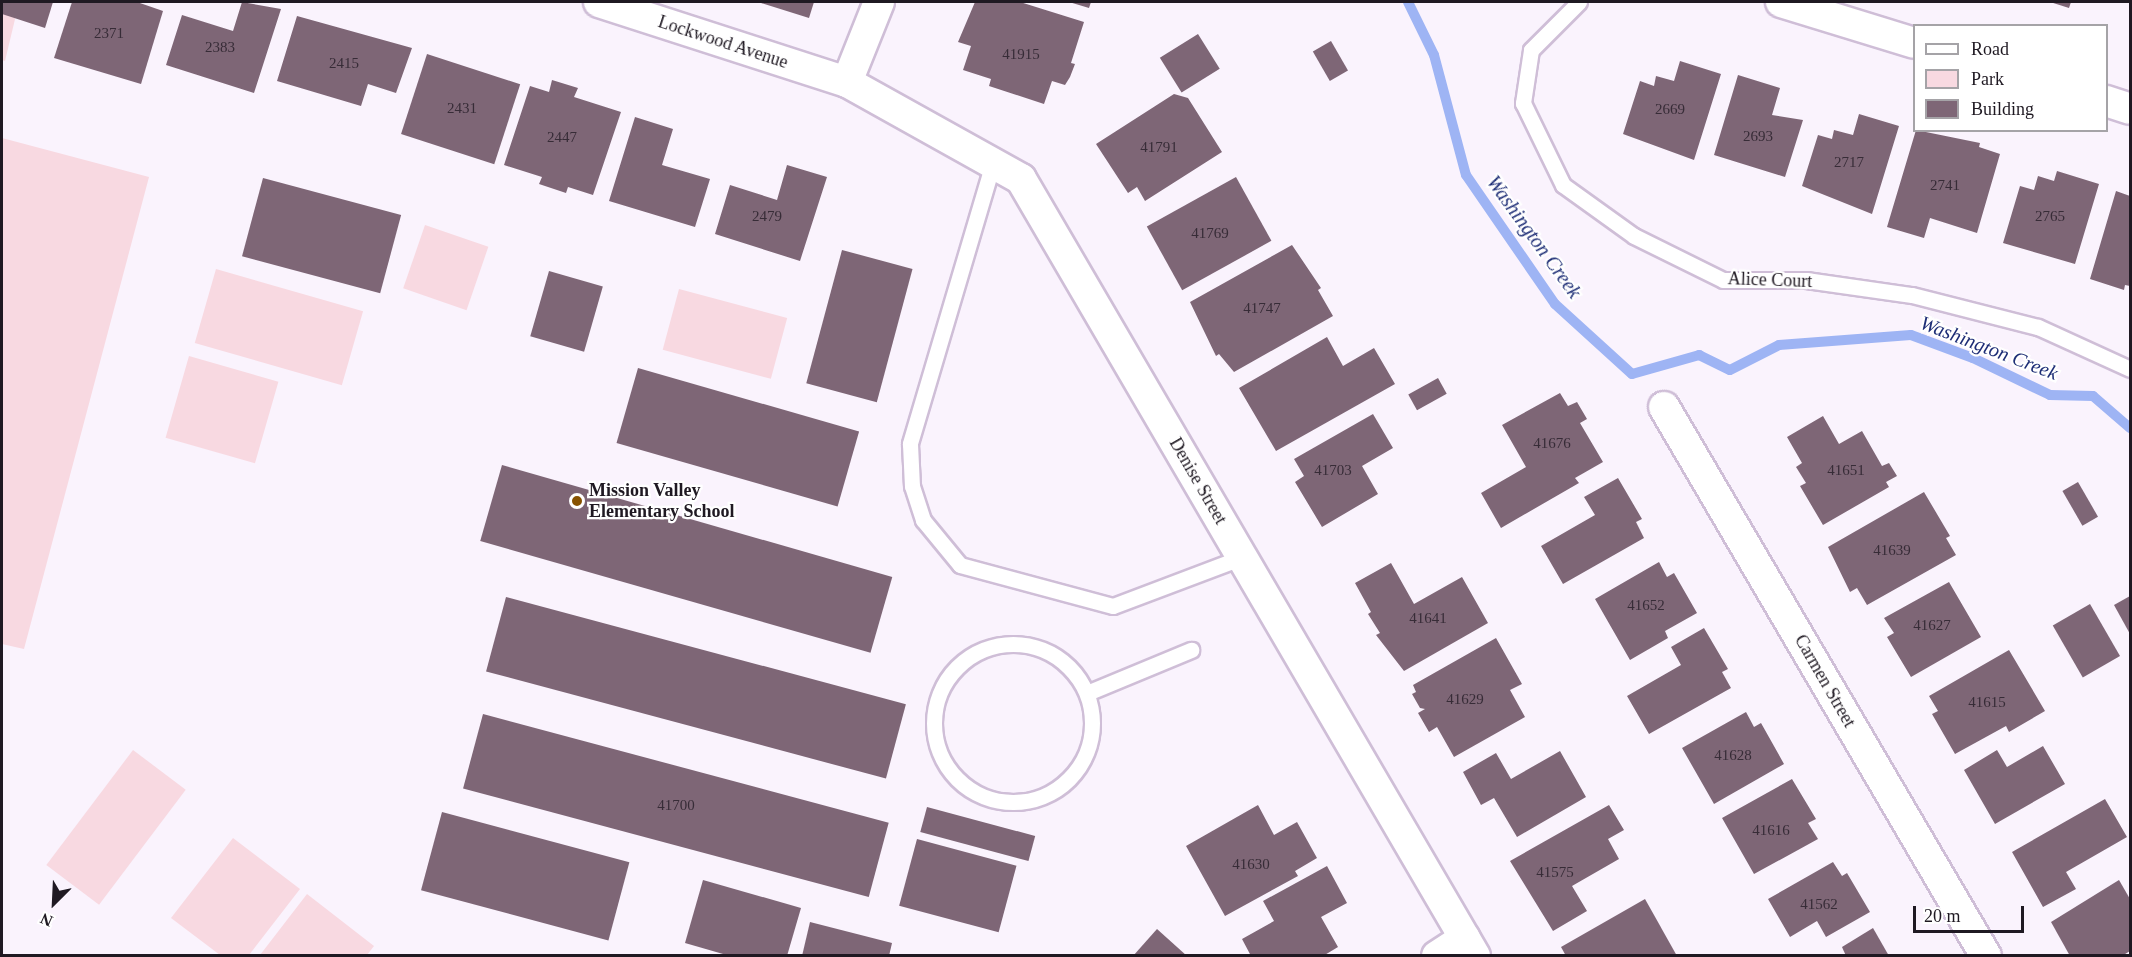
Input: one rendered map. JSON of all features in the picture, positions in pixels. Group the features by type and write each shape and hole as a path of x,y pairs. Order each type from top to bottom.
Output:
{"street":[{"name":"Lockwood Avenue","path":"599,2 847,82"},
{"path":"847,82 879,2"},
{"path":"1781,2 1913,42"},
{"name":"Denise Street","path":"847,82 1021,179 1470,947"},
{"path":"2108,102 2130,109"},
{"name":"Carmen Street","path":"1664,407 1986,956"},
{"path":"1437,956 1470,947"}],"lane":[{"name":"Alice Court","path":"1579,2 1531,50 1523,103 1563,185 1634,236 1723,280 1806,280 1912,295 2038,327 2130,369"},
{"path":"993,163 910,444 912,486 923,520 960,565 1113,606 1243,557"},
{"path":"1005,644 1030,645 1054,654 1074,671 1087,693 1093,719 1090,746 1078,771 1058,789 1042,797 1006,803 980,796 957,780 941,758 934,734 934,708 943,684 959,664 980,650 1005,644"},
{"path":"1087,693 1191,650"}],"green space":[{"path":"2,11 16,15 5,61 2,60"},
{"path":"2,138 149,177 24,649 2,644"},
{"path":"425,225 488,247 467,310 403,288"},
{"path":"216,269 363,311 342,385 195,343"},
{"path":"679,289 787,318 771,379 663,350"},
{"path":"189,356 278,382 255,463 166,438"},
{"path":"133,750 186,790 99,905 46,865"},
{"path":"233,838 300,889 249,955 220,955 171,918"},
{"path":"307,894 374,946 367,955 260,955"}],"building":[{"path":"2,2 53,2 45,28 2,14"},
{"path":"72,2 137,2 163,11 141,84 54,58"},
{"path":"242,2 281,9 254,93 166,65 182,15 233,31"},
{"path":"758,2 814,2 809,18"},
{"path":"975,2 1020,2 1084,22 1071,63 1075,64 1070,77 1065,85 1052,81 1044,104 989,86 991,79 963,70 971,46 958,42"},
{"path":"1069,2 1091,2 1089,8"},
{"path":"2050,2 2071,2 2069,8"},
{"path":"297,16 412,48 396,93 368,84 361,106 277,81"},
{"path":"1198,34 1220,69 1182,93 1160,58"},
{"path":"1331,41 1348,70 1330,81 1313,52"},
{"path":"427,54 520,84 494,164 401,134"},
{"path":"1680,61 1721,74 1694,160 1623,134 1640,81 1654,86 1656,76 1674,81"},
{"path":"1738,75 1780,88 1772,115 1803,120 1785,177 1714,155"},
{"path":"552,80 578,88 574,97 621,112 593,195 568,187 566,193 539,184 542,177 504,165 530,86 549,92"},
{"path":"1174,94 1188,98 1222,152 1145,201 1137,187 1128,193 1096,144"},
{"path":"1859,114 1899,126 1872,214 1802,186 1818,135 1832,139 1834,130 1853,135"},
{"path":"635,117 673,129 662,165 710,179 695,227 609,201"},
{"path":"1915,132 1980,143 1979,147 2000,154 1977,233 1930,218 1924,238 1887,227"},
{"path":"787,165 827,177 800,261 715,234 730,185 777,200"},
{"path":"2057,171 2099,184 2075,264 2003,243 2020,186 2034,190 2038,176 2054,181"},
{"path":"1236,177 1271,241 1182,290 1147,226"},
{"path":"263,178 401,215 380,293 242,256"},
{"path":"2116,191 2130,196 2130,286 2125,285 2124,290 2090,279"},
{"path":"1292,245 1321,288 1318,290 1333,316 1234,372 1219,354 1216,356 1190,302"},
{"path":"842,250 913,269 877,402 806,383"},
{"path":"549,271 603,286 584,352 530,336"},
{"path":"1327,337 1343,366 1374,348 1395,384 1276,451 1239,388"},
{"path":"638,368 859,431 838,506 617,443"},
{"path":"1438,378 1447,394 1417,410 1408,394"},
{"path":"1560,393 1568,406 1577,402 1587,419 1580,423 1603,462 1575,478 1579,483 1501,528 1481,493 1526,467 1502,425"},
{"path":"1373,414 1393,448 1362,466 1378,494 1322,527 1295,482 1304,476 1294,459"},
{"path":"1823,416 1839,444 1862,431 1882,466 1889,463 1897,476 1886,482 1889,487 1823,525 1800,486 1806,483 1796,467 1802,463 1787,437"},
{"path":"502,465 892,577 870,653 480,541"},
{"path":"1618,478 1642,519 1636,522 1644,538 1563,584 1541,546 1595,515 1584,497"},
{"path":"2078,482 2098,517 2082,526 2062,491"},
{"path":"1924,492 1950,536 1946,538 1956,555 1867,605 1857,588 1850,592 1828,547"},
{"path":"1659,562 1667,577 1674,573 1697,613 1665,631 1668,638 1630,660 1595,599"},
{"path":"1391,563 1414,604 1462,577 1488,623 1404,671 1376,635 1380,633 1368,614 1371,612 1355,583"},
{"path":"1949,582 1981,637 1911,677 1887,637 1894,633 1884,618"},
{"path":"2130,596 2130,634 2114,605"},
{"path":"506,597 906,704 886,779 486,671"},
{"path":"2090,604 2120,656 2083,677 2053,626"},
{"path":"1704,628 1728,669 1722,672 1731,688 1649,734 1627,696 1681,665 1671,647"},
{"path":"1496,638 1522,684 1510,690 1525,717 1454,757 1437,727 1429,732 1418,713 1425,709 1420,708 1412,694 1416,692 1413,685"},
{"path":"2009,650 2045,711 2009,732 2006,726 1955,754 1932,714 1938,711 1929,696"},
{"path":"1746,712 1754,727 1761,723 1784,764 1714,804 1682,748"},
{"path":"483,714 889,823 869,897 463,788"},
{"path":"2043,746 2065,784 1995,824 1964,770 1997,750 2007,767"},
{"path":"1560,751 1586,797 1517,837 1494,798 1481,805 1463,772 1496,753 1511,779"},
{"path":"1792,779 1816,819 1808,823 1818,839 1754,874 1722,818"},
{"path":"2105,799 2127,837 2066,872 2076,889 2043,907 2012,852"},
{"path":"1258,805 1274,835 1297,822 1317,858 1295,871 1298,876 1225,916 1186,846"},
{"path":"1609,805 1624,830 1608,839 1619,859 1572,886 1587,911 1553,931 1510,861"},
{"path":"927,807 1035,836 1028,861 920,832"},
{"path":"442,812 629,862 608,940 421,890"},
{"path":"917,839 1016,866 999,932 899,906"},
{"path":"1833,862 1842,876 1847,873 1870,912 1826,937 1817,921 1790,937 1768,899"},
{"path":"1327,866 1347,903 1321,917 1338,947 1323,956 1251,956 1242,939 1274,921 1263,901"},
{"path":"703,880 801,908 787,956 730,956 685,943"},
{"path":"2119,880 2130,899 2130,951 2122,956 2070,956 2051,922"},
{"path":"1645,899 1677,956 1566,956 1561,947"},
{"path":"810,922 892,943 889,956 802,956"},
{"path":"1873,928 1889,956 1846,956 1842,947"},
{"path":"1157,929 1187,956 1133,956"}],"waterway":[{"name":"Washington Creek","path":"1408,2 1434,55 1466,175 1555,304 1632,374 1699,355 1730,370 1779,345 1911,335 1973,358 2050,395 2093,396 2130,428"}],"place":[{"name":"Mission Valley Elementary School","path":"577,501"}]}
